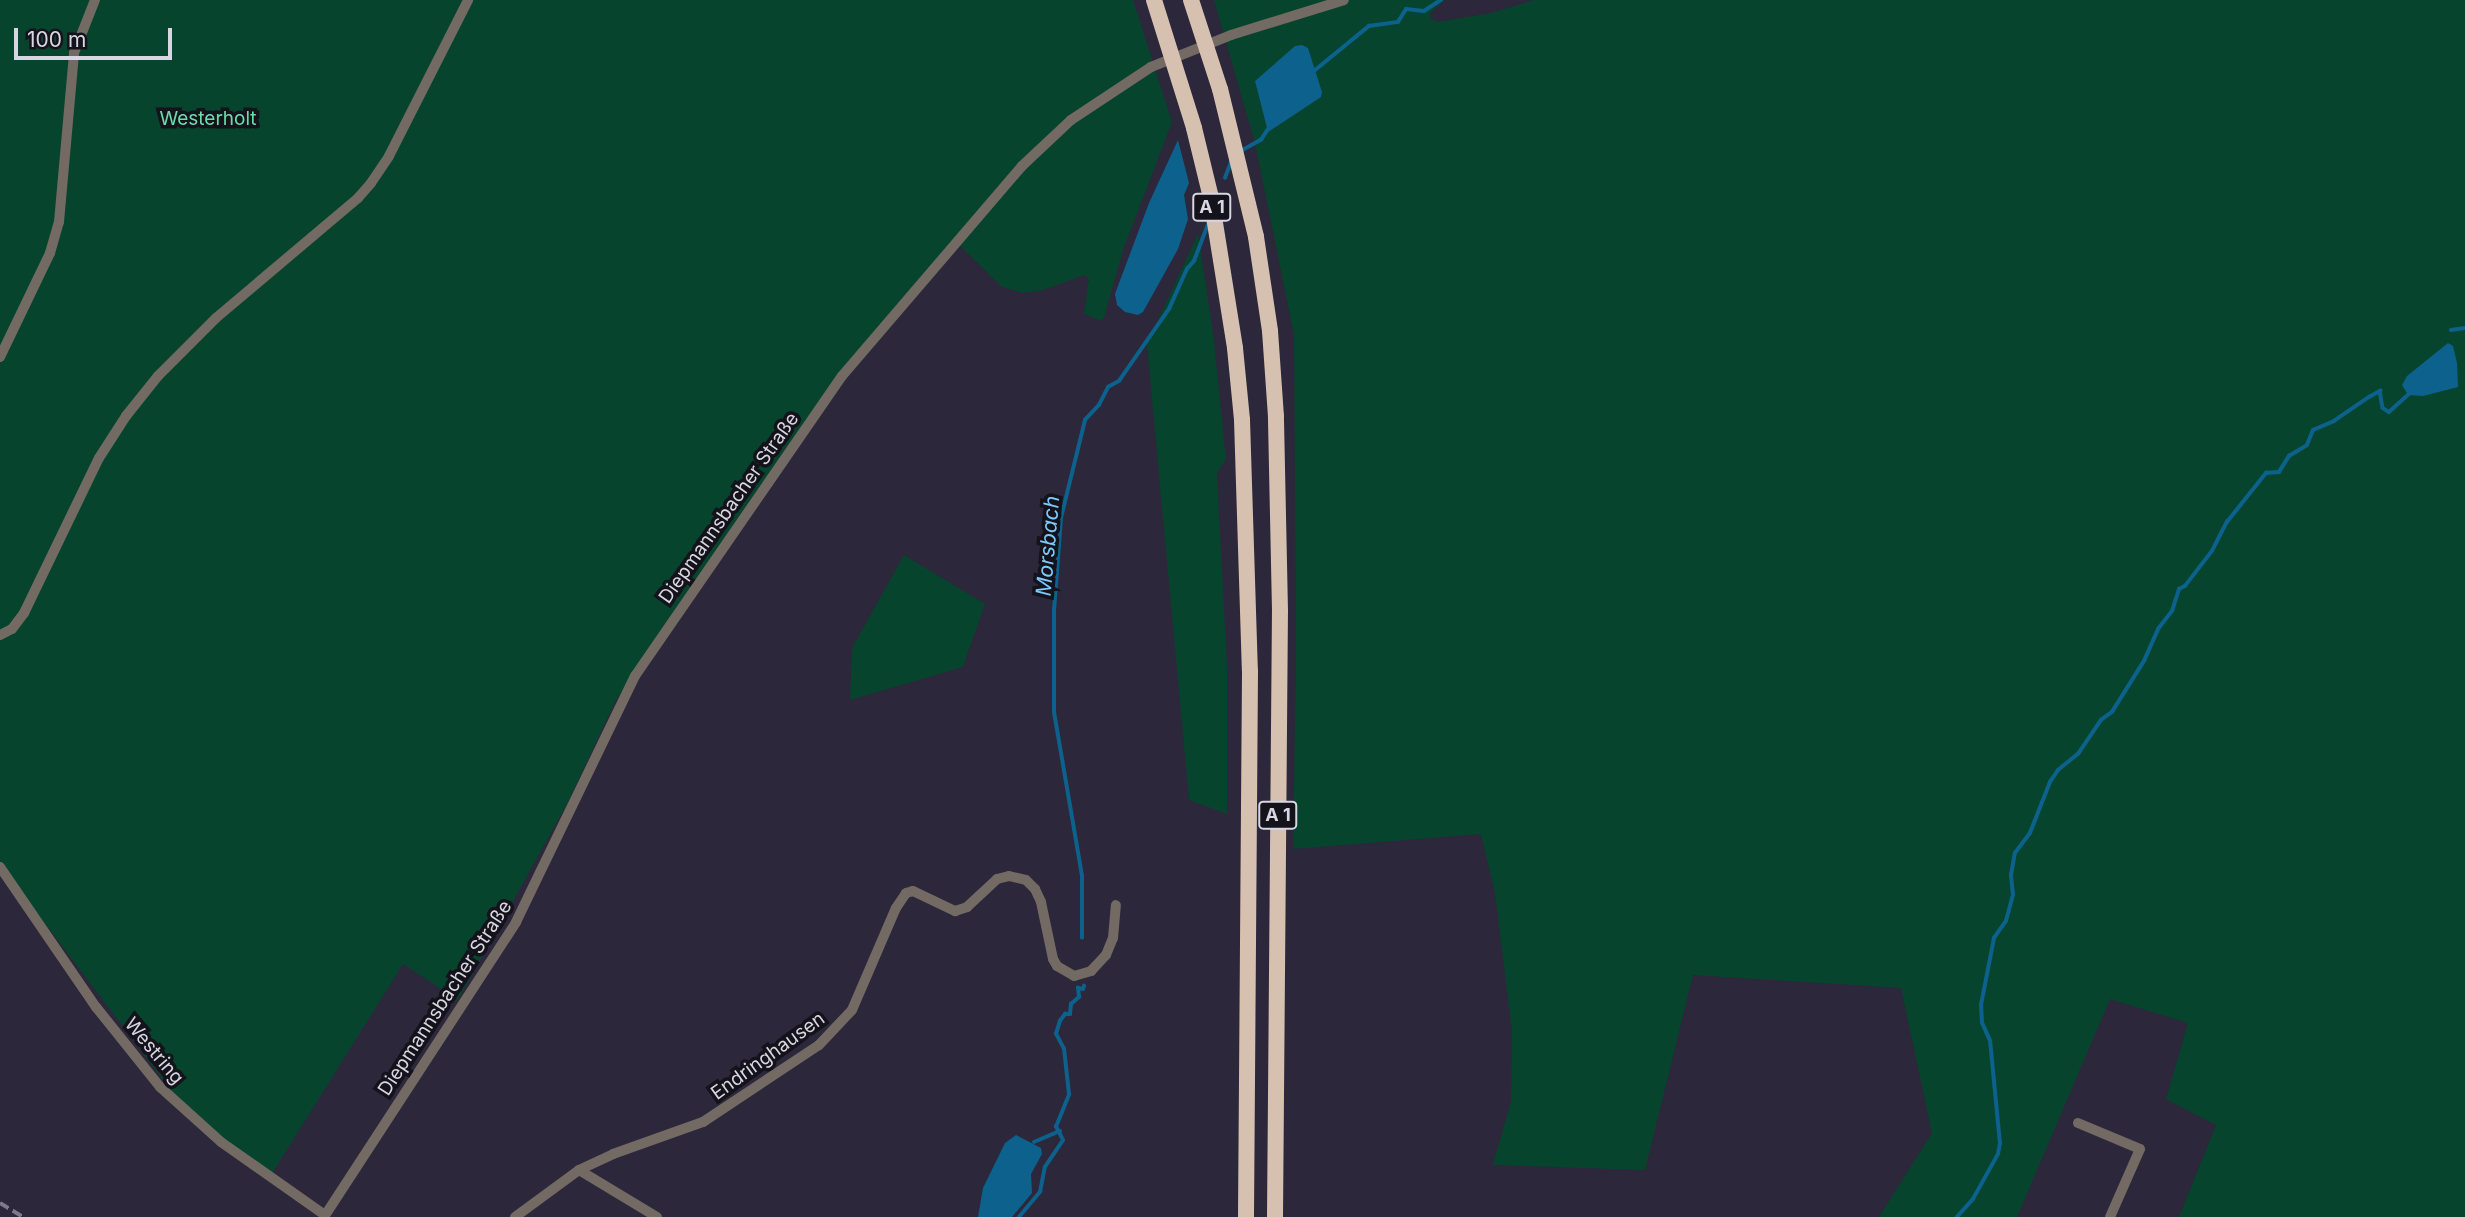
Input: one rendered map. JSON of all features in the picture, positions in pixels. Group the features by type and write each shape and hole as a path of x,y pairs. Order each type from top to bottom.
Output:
{"highway":[{"name":"A 1","path":"1154,0 1186,102 1211,198 1235,348 1242,420 1250,657 1247,1217"},
{"name":"A 1","path":"1191,0 1220,89 1256,237 1270,331 1276,416 1280,623 1275,1217"}],"street":[{"path":"0,357 50,253 59,222 74,53 95,0"},
{"path":"0,635 12,629 24,614 99,457 126,416 158,376 216,318 371,183 388,156 468,0"},
{"name":"Diepmannsbacher Straße","path":"324,1216 516,922 635,676 842,376 1022,166 1071,120 1151,67 1231,35 1344,0"},
{"name":"Westring","path":"0,867 96,1007 160,1087 230,1148 324,1216"},
{"name":"Endringhausen","path":"579,1170 613,1154 703,1122 819,1045 852,1010 896,908 906,893 913,891 955,911 967,906 997,879 1009,876 1026,880 1035,889 1041,902 1057,966 1074,976 1091,971 1106,956 1113,938 1116,905"},
{"path":"2078,1123 2140,1149 2110,1217"},
{"path":"515,1217 579,1170 657,1217"}],"green space":[{"name":"Westerholt","path":"0,0 1133,0 1172,122 1123,250 1103,321 1084,314 1089,279 1084,275 1043,290 1023,293 1002,287 954,240 838,374 616,700 568,802 458,1000 403,964 271,1175 183,1106 0,864"},
{"path":"1214,0 1445,0 1430,13 1431,19 1437,22 1491,13 1534,0 2465,0 2465,1217 2179,1217 2216,1125 2166,1099 2188,1023 2110,999 2017,1217 1879,1217 1932,1133 1901,988 1693,975 1645,1170 1493,1165 1511,1101 1512,1031 1495,893 1481,834 1293,849 1296,654 1294,335 1255,143","holes":["1302,45 1308,49 1322,92 1268,132 1255,81"]},
{"path":"1198,234 1213,333 1226,459 1217,473 1227,667 1227,814 1189,800 1147,344"},
{"path":"904,555 985,604 963,667 850,700 852,648"}],"water":[{"path":"1295,46 1308,48 1322,92 1321,97 1268,132 1255,81"},
{"path":"1178,140 1189,183 1184,195 1188,219 1178,249 1143,312 1138,315 1125,312 1117,305 1115,294 1149,203"},
{"path":"2448,343 2453,346 2457,363 2458,387 2423,396 2408,395 2402,385 2407,376"},
{"path":"1016,1135 1041,1148 1042,1154 1031,1174 1032,1193 1012,1217 978,1217 983,1188 1005,1143"}],"waterway":[{"name":"Morsbach","path":"1314,71 1369,26 1398,22 1406,9 1424,11 1441,0"},
{"name":"Morsbach","path":"1239,152 1261,140 1270,126"},
{"name":"Morsbach","path":"1225,178 1232,160"},
{"name":"Morsbach","path":"1082,938 1082,876 1054,712 1054,611 1061,518 1085,420 1099,405 1108,387 1119,381 1169,309 1187,269 1194,261 1208,224"},
{"path":"2451,330 2465,328"},
{"path":"1957,1217 1973,1199 1998,1154 2000,1144 1990,1041 1982,1023 1981,1005 1994,938 2006,921 2013,895 2011,875 2015,853 2030,833 2050,782 2058,770 2078,754 2101,720 2112,712 2144,661 2158,629 2172,611 2179,589 2185,586 2212,551 2227,522 2266,473 2279,472 2289,456 2307,445 2313,430 2334,421 2369,397 2380,391 2383,408 2389,412 2409,394"},
{"name":"Morsbach","path":"1019,1217 1040,1192 1045,1167 1063,1140 1056,1127 1069,1094 1064,1049 1056,1034 1060,1021 1065,1014 1070,1014 1071,1004 1079,997 1078,988 1083,989 1084,986"},
{"name":"Morsbach","path":"1034,1142 1060,1131"}],"railway":[{"path":"0,1203 23,1217"}]}
